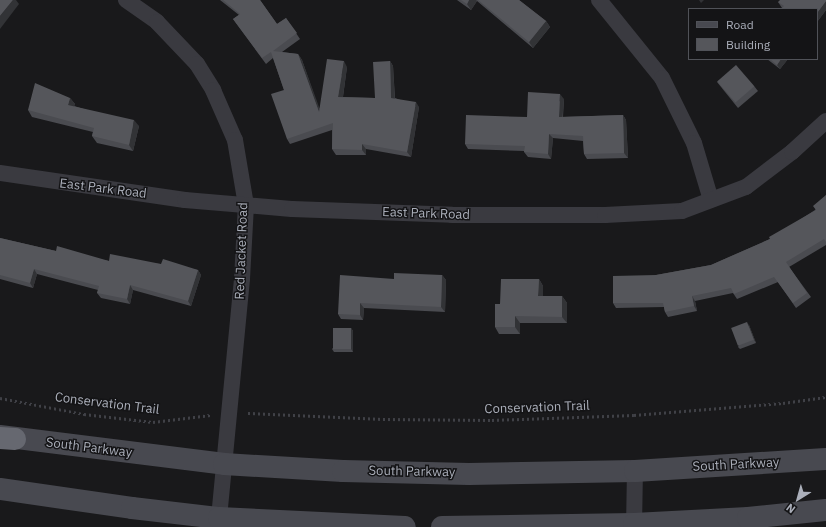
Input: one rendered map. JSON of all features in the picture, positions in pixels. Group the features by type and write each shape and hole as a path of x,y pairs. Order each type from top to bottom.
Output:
{"main road":[{"name":"South Parkway","path":"5,437 224,464 343,471 454,473 635,471 826,459"},
{"path":"0,489 132,508 219,518 405,527"},
{"path":"442,527 634,526 748,518 826,510"}],"street":[{"name":"Red Jacket Road","path":"126,0 173,38 196,64 213,90 235,140 246,205 242,279 219,518"},
{"path":"599,0 662,78 694,143 711,200"},
{"name":"East Park Road","path":"0,173 184,200 246,205 452,215 605,215 682,210 746,187 792,152 826,121"},
{"path":"634,526 635,471"}],"path":[{"name":"Conservation Trail","path":"247,412 383,419 492,420 634,415 783,403 826,397"},
{"name":"Conservation Trail","path":"0,398 84,414 154,422 212,414"}],"building":[{"path":"0,0 13,0 0,16"},
{"path":"223,0 260,0 277,24 286,18 297,33 273,51 298,54 319,112 327,59 344,61 338,97 375,98 373,62 390,61 391,98 416,102 407,152 362,144 362,150 332,149 333,123 287,139 271,94 284,90 271,52 262,58 233,19 240,14"},
{"path":"461,0 469,0 467,4"},
{"path":"478,0 519,0 546,21 529,42"},
{"path":"780,0 826,0 818,12 818,8 782,8 784,6 778,2"},
{"path":"771,60 780,60 777,65"},
{"path":"736,65 754,86 736,103 717,81"},
{"path":"35,83 70,98 68,105 134,120 129,145 92,136 94,128 28,110"},
{"path":"528,92 560,94 559,117 623,115 624,153 584,154 583,136 549,134 548,154 524,152 525,146 465,144 466,115 527,117"},
{"path":"826,195 826,242 824,239 786,262 807,293 793,303 774,277 734,294 731,288 692,296 694,306 665,312 663,303 613,303 613,276 656,275 711,265 770,239 769,237 816,210 813,206"},
{"path":"0,238 56,251 57,246 109,261 110,254 161,264 163,259 198,270 188,301 130,285 127,299 97,293 99,286 34,269 30,283 0,275"},
{"path":"394,273 442,275 441,307 360,303 360,315 338,314 340,275 394,279"},
{"path":"501,279 539,279 538,296 562,296 562,317 515,316 515,327 495,327 495,304 500,304"},
{"path":"747,322 754,340 738,346 731,328"},
{"path":"333,328 351,328 351,349 333,349"}]}
